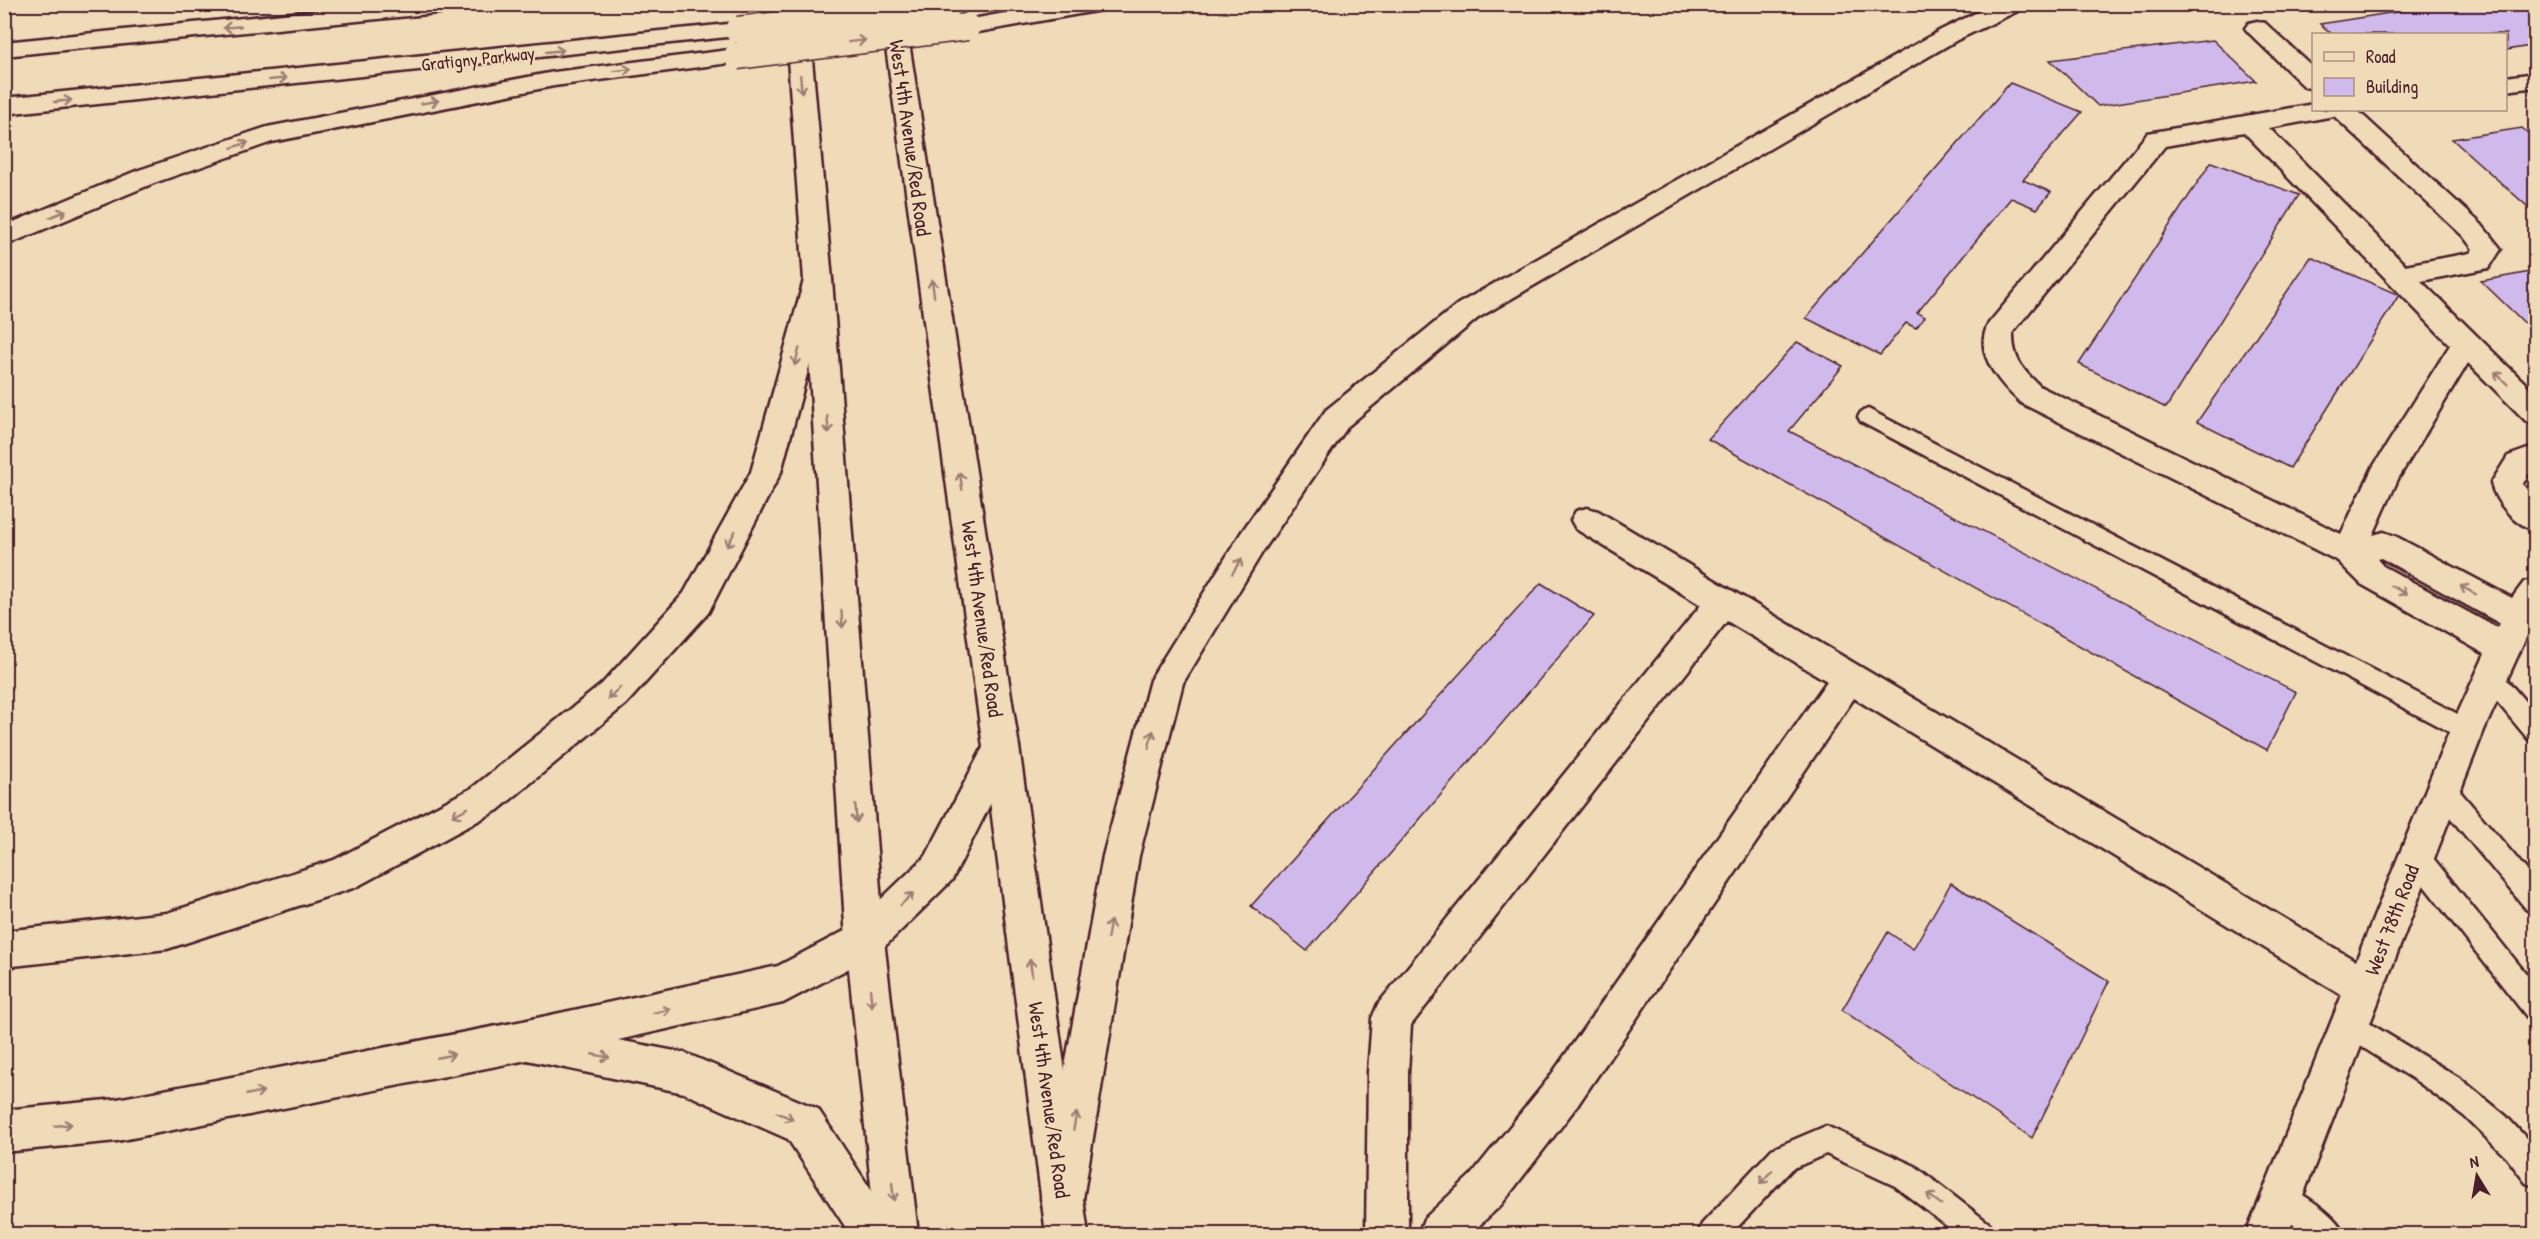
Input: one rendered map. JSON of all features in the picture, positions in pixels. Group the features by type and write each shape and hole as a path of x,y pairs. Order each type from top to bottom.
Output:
{"main road":[{"path":"4,49 458,4"},
{"path":"795,4 818,280 865,940 897,1234"},
{"name":"West 4th Avenue/Red Road","path":"891,4 1001,747 1064,1217"},
{"name":"Gratigny Parkway","path":"4,106 738,30 950,4"},
{"path":"4,237 146,177 267,135 554,79 967,27 1096,4"},
{"path":"1064,1217 1121,856 1167,680 1252,542 1337,418 1468,311 1949,35 2014,4"},
{"path":"2257,28 2312,81"},
{"path":"2320,111 2157,140 1999,330 1998,350 2005,370 2031,395 2349,552 2372,575 2515,629"},
{"path":"2344,111 2472,230 2487,249 2479,261 2400,275"},
{"path":"2250,123 2535,413"},
{"path":"4,949 166,931 344,875 485,799 614,694 696,603 766,472 818,280"},
{"path":"2349,552 2384,475 2466,343"},
{"path":"2535,457 2519,464 2506,483 2508,491 2535,519"},
{"path":"1587,520 2366,988"},
{"path":"1387,1234 1388,1072 1392,1018 1723,601"},
{"name":"West 78th Road","path":"2267,1234 2467,730 2515,629"},
{"path":"1439,1234 1486,1190 1563,1092 1825,715 1849,677"},
{"path":"4,1131 117,1120 522,1041 783,984 865,940 939,868 1001,747"},
{"path":"522,1041 685,1074 803,1124 875,1234"}],"lane":[{"path":"1868,417 2467,730"},
{"path":"2515,629 2535,732"},
{"path":"2443,790 2535,901"},
{"path":"2416,856 2535,1008"},
{"path":"2351,1025 2456,1090 2516,1145 2535,1173"},
{"path":"1712,1234 1782,1160 1826,1140 1905,1176 1980,1234"},
{"path":"2282,1198 2330,1234"}],"building":[{"path":"2447,4 2536,4 2536,45 2507,50 2507,33 2331,33 2320,24"},
{"path":"2213,40 2256,81 2098,106 2050,60"},
{"path":"2010,83 2082,112 2023,180 2051,192 2037,209 2011,198 1917,313 1925,317 1916,328 1906,323 1880,355 1806,318"},
{"path":"2522,128 2536,140 2536,214 2452,139"},
{"path":"2211,162 2299,195 2166,408 2079,364"},
{"path":"2311,257 2399,295 2290,468 2197,422"},
{"path":"2536,271 2536,334 2481,281"},
{"path":"1797,342 1843,366 1789,431 2296,692 2267,750 1708,439"},
{"path":"1541,583 1594,616 1307,951 1251,906"},
{"path":"1951,883 2109,981 2032,1138 1842,1010 1888,932 1913,949"}]}
